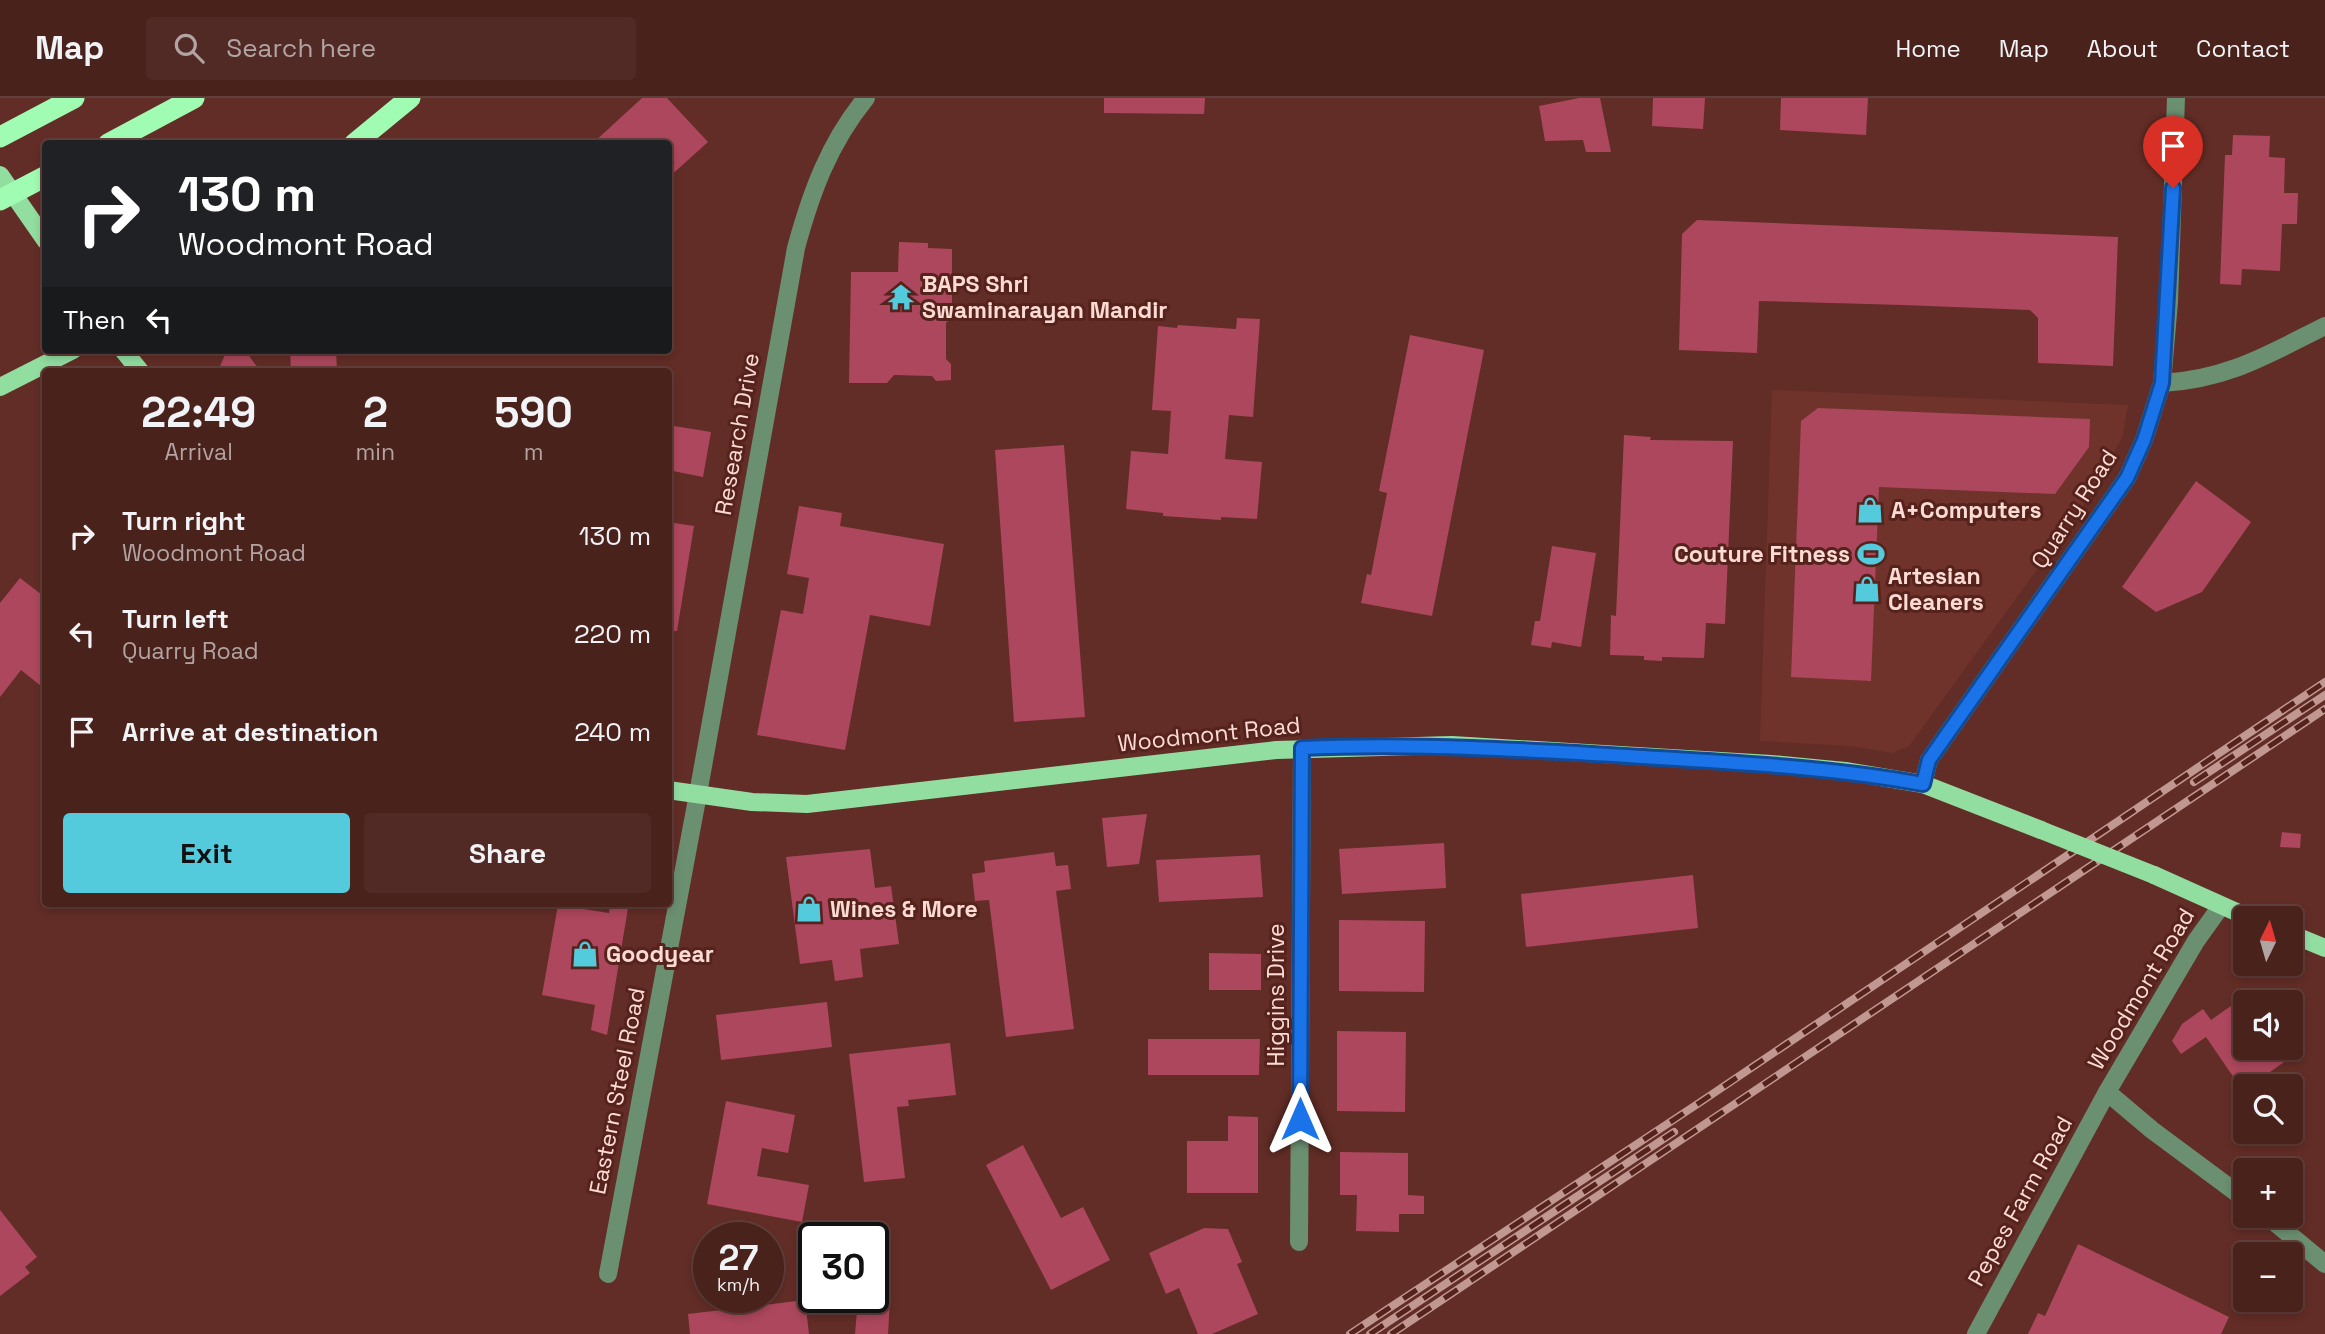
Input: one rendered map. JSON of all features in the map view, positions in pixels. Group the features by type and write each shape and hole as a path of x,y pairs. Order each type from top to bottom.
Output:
{"highway":[{"path":"0,137 74,98"},
{"path":"114,140 194,98"},
{"path":"359,140 410,98"},
{"path":"0,200 42,178"}],"main road":[{"path":"0,175 42,235"},
{"path":"0,387 65,354"},
{"path":"126,354 138,368"},
{"name":"Woodmont Road","path":"672,791 752,802 807,804 1302,748 1452,745 1783,765 1845,771 1923,784 2154,875 2233,911"},
{"path":"2303,939 2325,948"}],"street":[{"name":"Research Drive","path":"698,794 796,248 810,197 831,148 866,98"},
{"name":"Quarry Road","path":"1923,784 1929,760 2127,478 2144,440 2162,383 2169,302 2176,98"},
{"path":"2162,383 2192,382 2219,375 2325,326"},
{"name":"Higgins Drive","path":"1299,1242 1302,748"},
{"name":"Eastern Steel Road","path":"608,1274 698,794"},
{"name":"Woodmont Road","path":"2221,906 2196,941 2107,1092 2152,1130 2233,1190"},
{"name":"Pepes Farm Road","path":"1976,1334 2107,1092"},
{"path":"2282,1228 2325,1264"}],"shaded area":[{"path":"1772,390 2128,405 2123,435 2093,492 1909,746 1892,753 1851,746 1760,741"}],"building":[{"path":"642,98 667,98 708,142 672,174 672,140 596,140"},
{"path":"1104,98 1205,98 1204,114 1104,113"},
{"path":"1579,98 1600,98 1611,152 1586,152 1583,140 1545,141 1539,106"},
{"path":"1653,98 1705,98 1703,129 1652,126"},
{"path":"1781,98 1868,98 1866,135 1780,130"},
{"path":"2233,135 2270,136 2269,157 2285,158 2284,193 2298,193 2297,224 2282,224 2280,271 2242,269 2241,285 2220,284 2225,155 2232,155"},
{"path":"1697,220 2118,237 2113,366 2038,363 2038,318 2030,310 1903,305 1759,301 1757,353 1679,350 1682,234"},
{"name":"BAPS Shri Swaminarayan Mandir","path":"899,242 928,243 928,248 952,249 952,317 946,323 946,359 951,364 951,380 936,381 932,376 894,375 887,383 849,383 851,272 898,272"},
{"path":"1237,318 1260,319 1253,417 1229,415 1225,459 1262,462 1257,519 1221,517 1221,520 1163,516 1163,513 1126,509 1131,451 1168,454 1171,411 1152,410 1158,326 1236,329"},
{"path":"1410,335 1484,350 1432,616 1361,603 1367,574 1371,575 1387,493 1379,491"},
{"path":"225,354 248,354 258,368 219,368"},
{"path":"290,354 336,354 337,368 291,368"},
{"path":"1818,408 2090,419 2089,447 2055,494 1879,487 1871,681 1791,677 1801,421"},
{"path":"672,426 711,432 703,477 672,471"},
{"path":"1624,435 1651,437 1650,440 1733,441 1725,624 1706,623 1704,658 1662,657 1662,661 1644,660 1644,656 1610,655 1611,615 1616,616"},
{"path":"1064,445 1085,717 1014,722 995,450"},
{"path":"2196,481 2251,522 2202,592 2156,612 2122,587"},
{"path":"799,506 842,513 840,526 944,544 930,626 870,615 845,750 757,735 781,610 803,614 809,578 787,574"},
{"path":"672,523 694,526 677,631 672,631"},
{"path":"1552,546 1596,553 1581,647 1552,642 1551,648 1531,645 1535,621 1540,621"},
{"path":"20,578 42,595 42,687 21,670 0,697 0,603"},
{"path":"1147,814 1139,864 1107,867 1102,818"},
{"path":"2282,832 2301,834 2300,848 2280,847"},
{"path":"1444,843 1446,888 1342,894 1339,849"},
{"path":"870,849 875,888 891,886 899,944 860,949 863,977 835,981 832,960 800,964 786,857"},
{"path":"1054,852 1056,866 1068,865 1071,889 1056,891 1074,1029 1006,1037 989,900 975,901 972,874 985,872 984,861"},
{"path":"1260,855 1263,897 1159,902 1156,860"},
{"path":"1693,875 1698,928 1526,947 1521,894"},
{"name":"Goodyear","path":"558,907 609,913 610,907 628,908 607,1035 591,1030 595,1005 542,995"},
{"path":"1339,920 1425,921 1424,992 1339,991"},
{"path":"1209,953 1261,954 1261,990 1209,990"},
{"path":"827,1002 832,1047 721,1060 716,1015"},
{"path":"2233,1004 2233,1060 2287,1060 2267,1074 2233,1074 2233,1076 2206,1037 2181,1054 2172,1041 2182,1024 2203,1009 2211,1020"},
{"path":"1337,1031 1406,1032 1405,1112 1337,1111"},
{"path":"1148,1039 1260,1039 1259,1075 1148,1075"},
{"path":"950,1043 956,1095 908,1100 909,1106 897,1107 905,1178 864,1182 849,1054"},
{"path":"726,1101 795,1115 788,1153 762,1148 757,1176 809,1185 802,1222 707,1204"},
{"path":"1228,1116 1258,1117 1258,1193 1187,1193 1187,1141 1228,1141"},
{"path":"1023,1145 1061,1218 1083,1207 1110,1260 1051,1290 986,1165"},
{"path":"1340,1152 1408,1153 1408,1195 1424,1196 1424,1214 1399,1214 1399,1232 1356,1231 1357,1195 1340,1195"},
{"path":"0,1210 37,1257 25,1267 30,1273 0,1296"},
{"path":"1204,1228 1228,1229 1242,1262 1237,1264 1258,1314 1212,1334 1198,1334 1179,1288 1166,1294 1149,1253"},
{"path":"2078,1244 2229,1317 2221,1334 2028,1334 2038,1313 2045,1316"},
{"path":"798,1301 798,1313 807,1313 809,1334 690,1334 688,1314 784,1313 784,1303"},
{"path":"890,1301 888,1334 855,1334 857,1313 889,1313"}],"railway":[{"path":"1350,1334 2325,682"},
{"path":"2194,782 2325,695"},
{"path":"1391,1334 2325,709"},
{"path":"1370,1334 1674,1132"}],"place":[{"name":"BAPS Shri Swaminarayan Mandir","path":"901,297"},
{"name":"A+Computers","path":"1870,510"},
{"name":"Couture Fitness","path":"1871,554"},
{"name":"Artesian Cleaners","path":"1867,589"},
{"name":"Wines & More","path":"809,909"},
{"name":"Goodyear","path":"585,954"}],"route":[{"path":"1300,1119 1302,748 1452,745 1542,750 1771,764 1845,771 1923,784 1929,760 2028,624 2127,478 2144,440 2162,383 2169,302 2173,188"}]}
